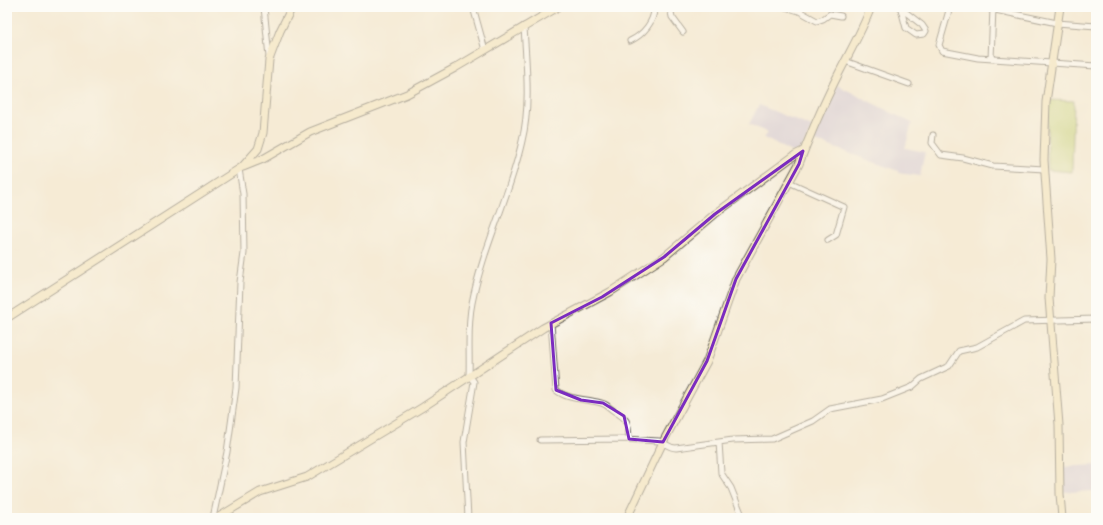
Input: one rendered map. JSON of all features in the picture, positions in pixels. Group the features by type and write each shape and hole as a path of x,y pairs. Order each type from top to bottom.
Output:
{"street":[{"path":"213,518 228,452 236,388 240,282 244,253 241,168 258,149 262,139 269,58 264,7"},
{"path":"269,58 292,7"},
{"path":"473,7 485,50"},
{"path":"7,318 241,168 263,158 316,129 406,94 455,68 558,7"},
{"path":"630,42 641,35 654,18 654,7"},
{"path":"670,7 672,17 683,32"},
{"path":"785,7 792,8 817,21 830,14 841,16"},
{"path":"627,518 663,442 707,361 736,279 799,164 803,151 845,61 864,27 871,7"},
{"path":"950,7 939,49 962,56 1096,66"},
{"path":"981,7 993,8 1057,23 1096,26"},
{"path":"1060,7 1051,63 1044,126 1044,169 1049,234 1049,298 1052,320 1062,518"},
{"path":"900,8 922,25 926,31 924,34 916,35 906,28 900,8"},
{"path":"991,59 993,8"},
{"path":"468,518 464,442 474,382 469,376 470,316 481,266 515,169 525,129 527,100 524,26"},
{"path":"845,61 909,84"},
{"path":"933,135 932,143 941,155 963,158 993,166 1044,169"},
{"path":"217,518 260,492 307,477 417,411 552,323 602,297 664,257 715,214 795,155 803,151"},
{"path":"789,182 844,207 836,235 828,240"},
{"path":"7,322 14,314"},
{"path":"540,440 629,439 663,442 668,448 676,448 739,440 772,439 808,424 830,409 849,407 886,398 912,387 921,379 949,366 959,350 977,346 1022,322 1096,319"},
{"path":"552,323 556,390 564,395 581,400 603,403 623,415 627,422 629,439"},
{"path":"719,442 721,473 731,488 743,518"}],"highlighted area":[{"path":"803,151 799,164 736,279 707,361 663,442 629,439 624,416 603,403 581,400 556,390 551,323 602,297 664,257 715,214"}],"shaded area":[{"path":"837,85 912,123 905,148 925,152 920,176 898,173 898,171 813,140"},
{"path":"759,105 812,127 802,148 793,153 764,138 768,133 749,124"},
{"path":"1096,465 1096,491 1064,492 1062,467"}],"green space":[{"path":"1049,100 1074,101 1072,172 1048,170 1047,127"}]}
